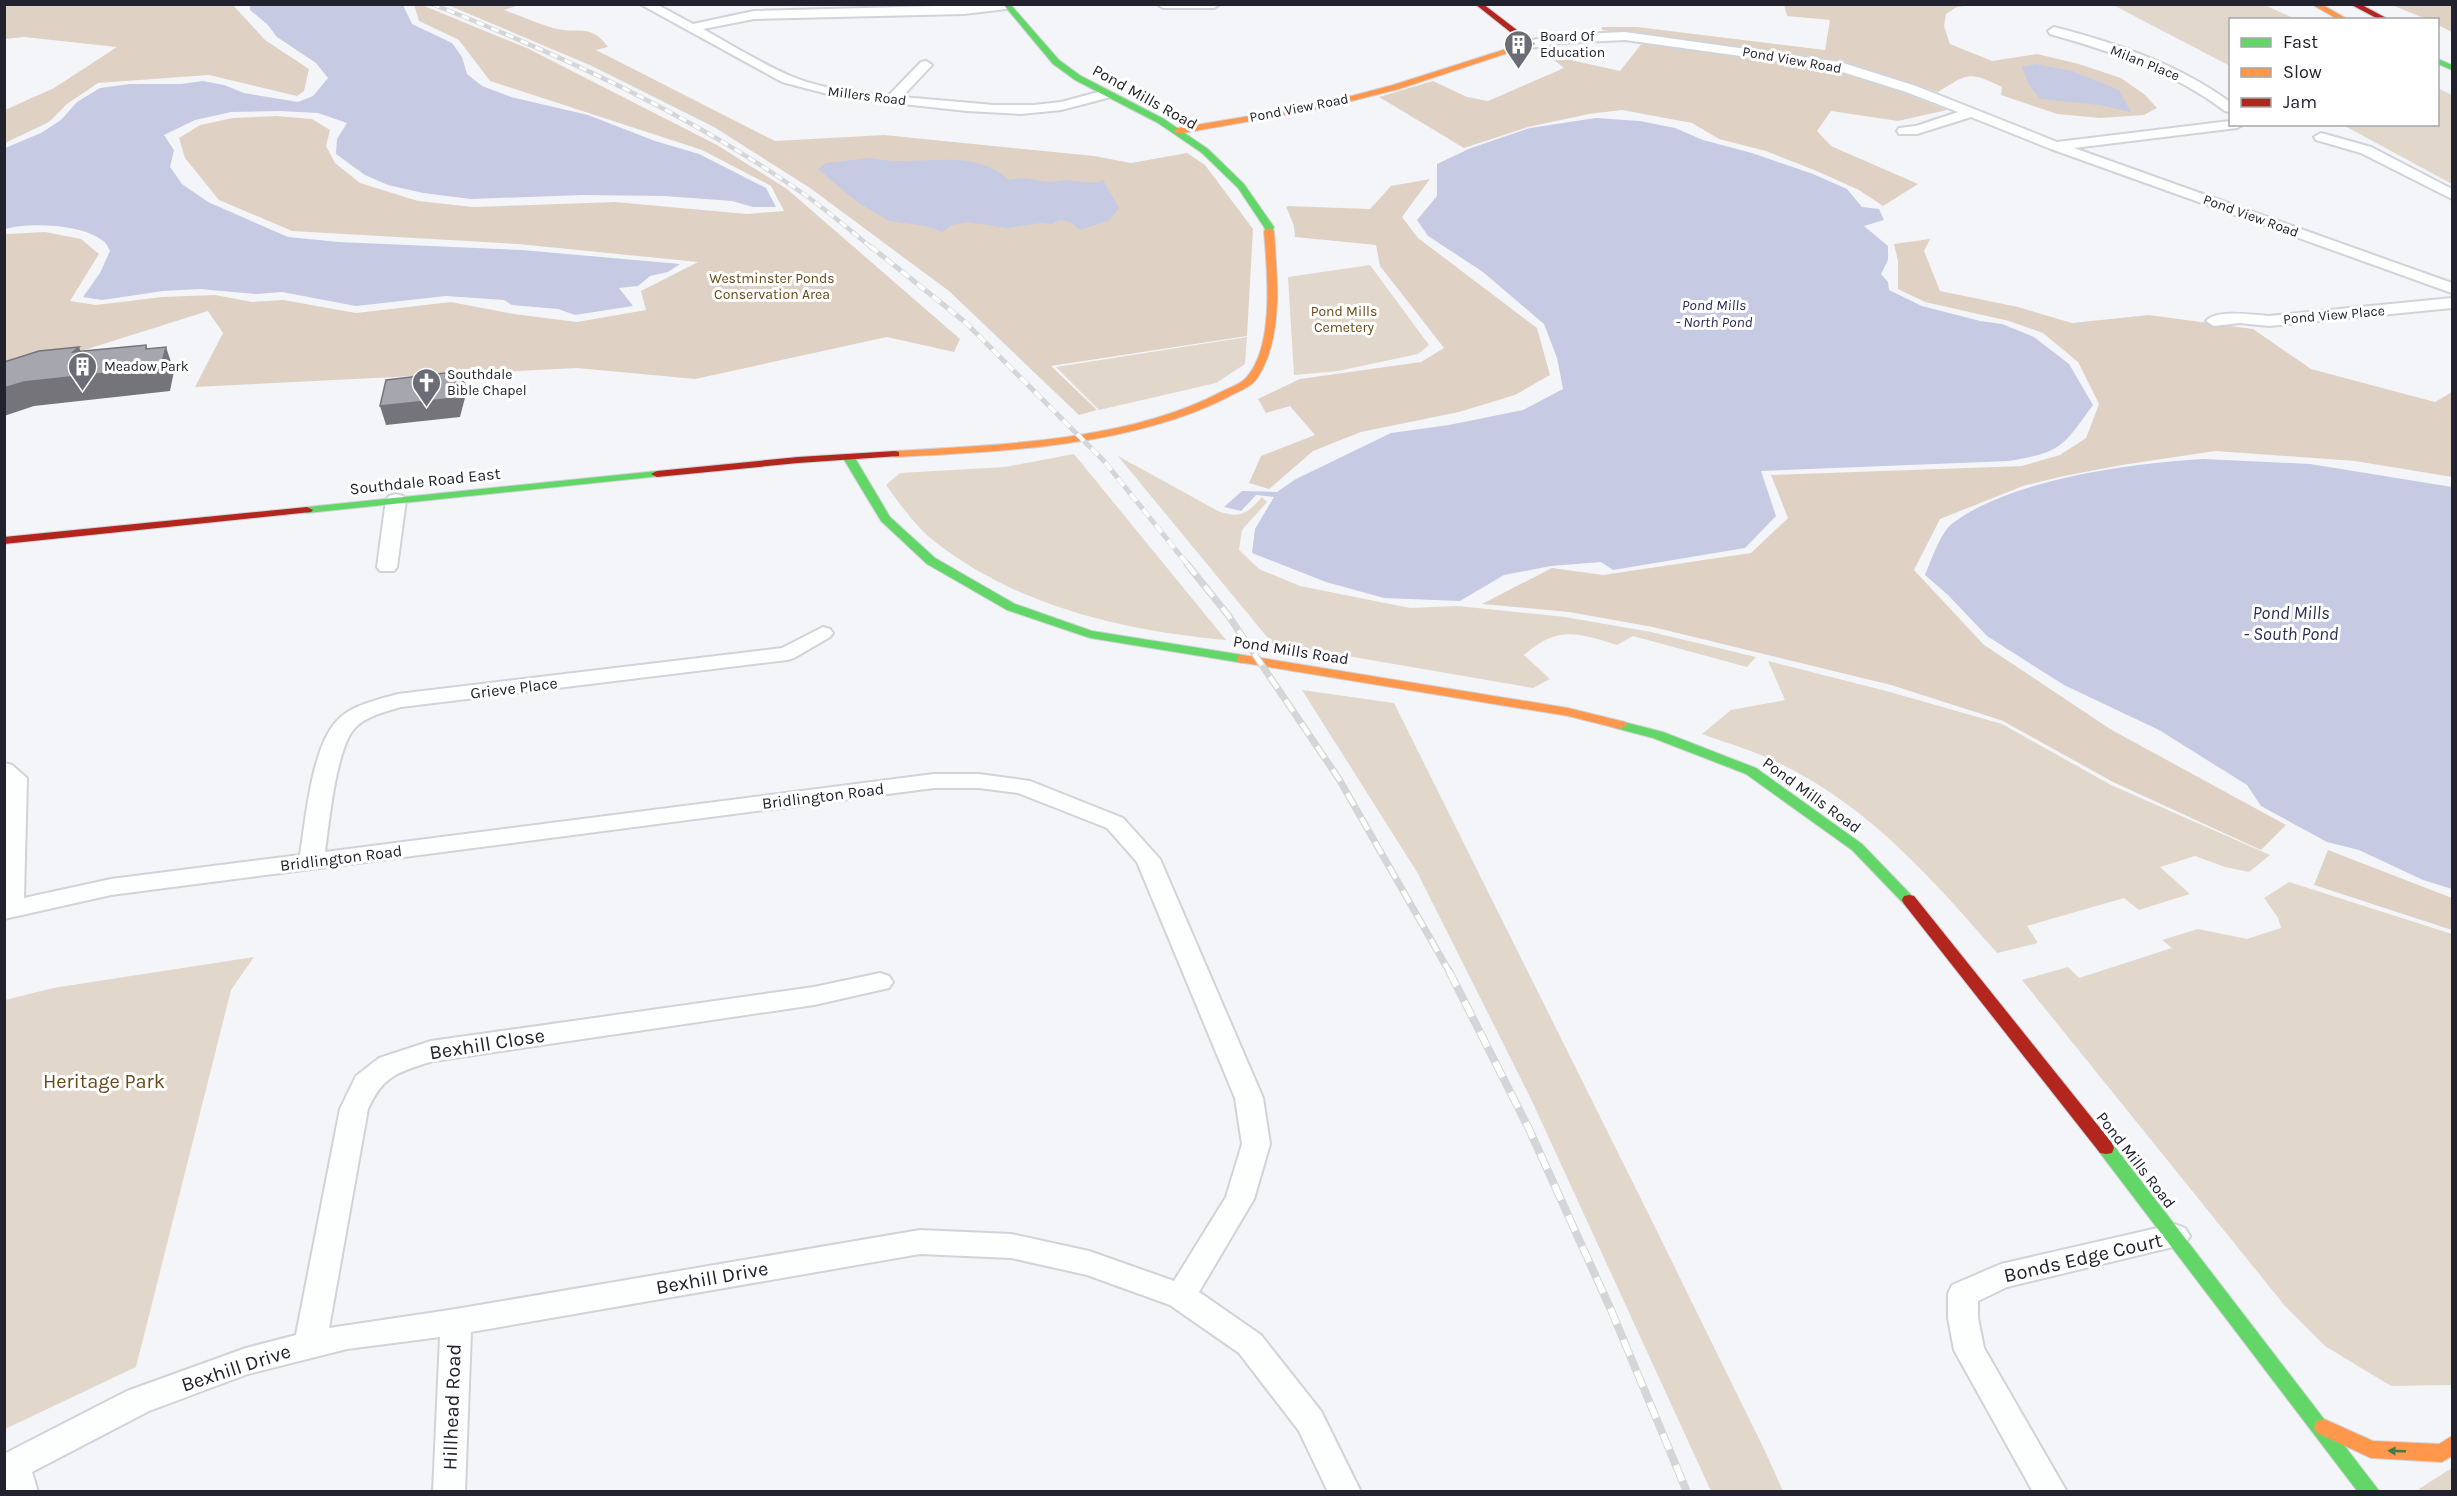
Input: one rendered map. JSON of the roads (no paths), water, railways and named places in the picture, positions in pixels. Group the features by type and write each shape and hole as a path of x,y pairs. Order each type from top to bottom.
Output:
{"main road":[{"path":"1478,4 1531,44"},
{"path":"2314,4 2342,18"},
{"path":"2353,4 2383,18"},
{"name":"Pond Mills Road","path":"1006,5 1056,62 1106,94 1178,131 1205,151 1241,186 1269,227 1272,268 1270,315 1264,355 1251,380 1204,406 1150,422 1082,438 1010,448 849,458 885,519 931,561 1011,607 1100,636 1568,712 1658,735 1751,771 1857,847 1915,906 2175,1236 2370,1491"},
{"name":"Pond View Road","path":"1178,131 1321,106 1396,87 1531,44"},
{"name":"Southdale Road East","path":"4,541 798,460 849,458"},
{"path":"2317,1423 2371,1449 2442,1453 2452,1444"}],"street":[{"name":"Millers Road","path":"646,4 787,79 810,88 840,94 994,109 1035,110 1106,94"},
{"path":"1163,4 1214,4"},
{"path":"691,28 763,14 891,8 964,10 1006,5"},
{"name":"Milan Place","path":"2054,31 2160,66 2192,82 2229,107"},
{"name":"Pond View Road","path":"1531,44 1560,39 1625,36 1835,65 1911,89 2056,146 2452,288"},
{"path":"891,100 926,65"},
{"path":"1904,131 1917,130 1970,113"},
{"path":"2056,146 2229,125"},
{"path":"2321,137 2366,150 2452,195"},
{"name":"Pond View Place","path":"2214,321 2240,318 2269,321 2452,303"},
{"path":"387,567 396,500"},
{"name":"Grieve Place","path":"310,862 332,751 344,726 365,711 398,701 787,654 823,633"},
{"path":"4,770 16,778 8,910"},
{"name":"Bridlington Road","path":"8,910 111,887 934,781 979,781 1022,786 1077,806 1115,824 1148,859 1249,1098 1256,1144 1240,1198 1181,1296"},
{"name":"Bexhill Close","path":"310,1345 354,1109 366,1083 389,1065 431,1051 814,996 880,982"},
{"name":"Bonds Edge Court","path":"2051,1491 1969,1350 1963,1318 1963,1294 2001,1276 2175,1236"},
{"name":"Bexhill Drive","path":"14,1475 138,1401 246,1361 346,1336 456,1322 920,1242 1011,1246 1089,1263 1181,1296 1250,1344 1310,1421 1345,1491"},
{"name":"Hillhead Road","path":"449,1491 456,1322"}],"water":[{"path":"250,5 403,5 412,24 452,43 462,57 467,74 482,86 511,97 588,115 655,141 699,154 766,188 776,207 753,207 732,201 664,196 583,195 471,199 423,193 388,185 365,175 336,154 337,139 347,123 318,113 231,112 195,120 164,135 174,150 170,167 182,184 208,202 288,237 339,242 522,250 680,264 668,272 650,276 638,286 619,288 633,306 575,315 558,309 512,305 504,300 446,296 356,306 282,292 257,294 200,289 163,291 102,300 83,297 100,273 110,251 108,246 93,235 68,228 41,225 5,229 5,148 41,133 61,120 77,102 100,88 130,84 181,84 203,81 224,85 244,93 298,102 313,96 328,78 316,63 277,37 267,24 250,10"},
{"path":"2036,64 2072,71 2119,90 2131,112 2099,105 2040,99 2029,85 2022,67"},
{"name":"Pond Mills - North Pond","path":"1596,118 1640,121 1675,128 1703,140 1752,153 1813,174 1847,189 1862,207 1879,209 1884,220 1864,226 1888,246 1888,260 1881,274 1888,282 1889,290 1922,306 1980,321 2002,324 2034,337 2069,364 2093,405 2074,431 2059,446 2026,458 2009,461 1761,471 1776,516 1745,548 1613,570 1601,562 1551,566 1504,575 1460,601 1384,598 1326,582 1252,553 1255,529 1274,497 1256,495 1241,511 1224,507 1242,491 1277,492 1296,479 1391,433 1449,425 1523,410 1563,389 1557,358 1544,324 1483,272 1428,236 1417,220 1437,196 1437,164 1471,148 1530,128"},
{"path":"870,158 894,161 956,160 970,162 997,171 1009,180 1022,178 1050,182 1066,180 1094,183 1103,180 1119,208 1110,220 1080,230 1070,222 1060,220 1052,224 1041,223 1007,228 967,222 952,225 942,232 926,226 889,221 857,202 818,169 826,163"},
{"name":"Pond Mills - South Pond","path":"2204,459 2310,464 2452,487 2452,889 2423,880 2359,850 2327,842 2261,806 2247,785 2159,730 2064,685 1987,636 1948,595 1925,575 1944,533 1953,523 1978,508 2007,495 2039,484 2109,469"}],"railway":[{"path":"432,4 578,66 673,114 764,167 808,197 872,248"},
{"path":"870,246 965,322 1104,461 1188,565"},
{"path":"1187,564 1228,615 1339,779 1450,973"},
{"path":"1449,971 1529,1129 1611,1310 1687,1492"}],"place":[{"name":"Board Of Education","path":"1519,70"},
{"name":"Meadow Park","path":"83,392"},
{"name":"Southdale Bible Chapel","path":"426,408"}],"park label":[{"name":"Westminster Ponds Conservation Area","path":"772,286"},
{"name":"Pond Mills Cemetery","path":"1344,320"},
{"name":"Heritage Park","path":"104,1081"}]}
